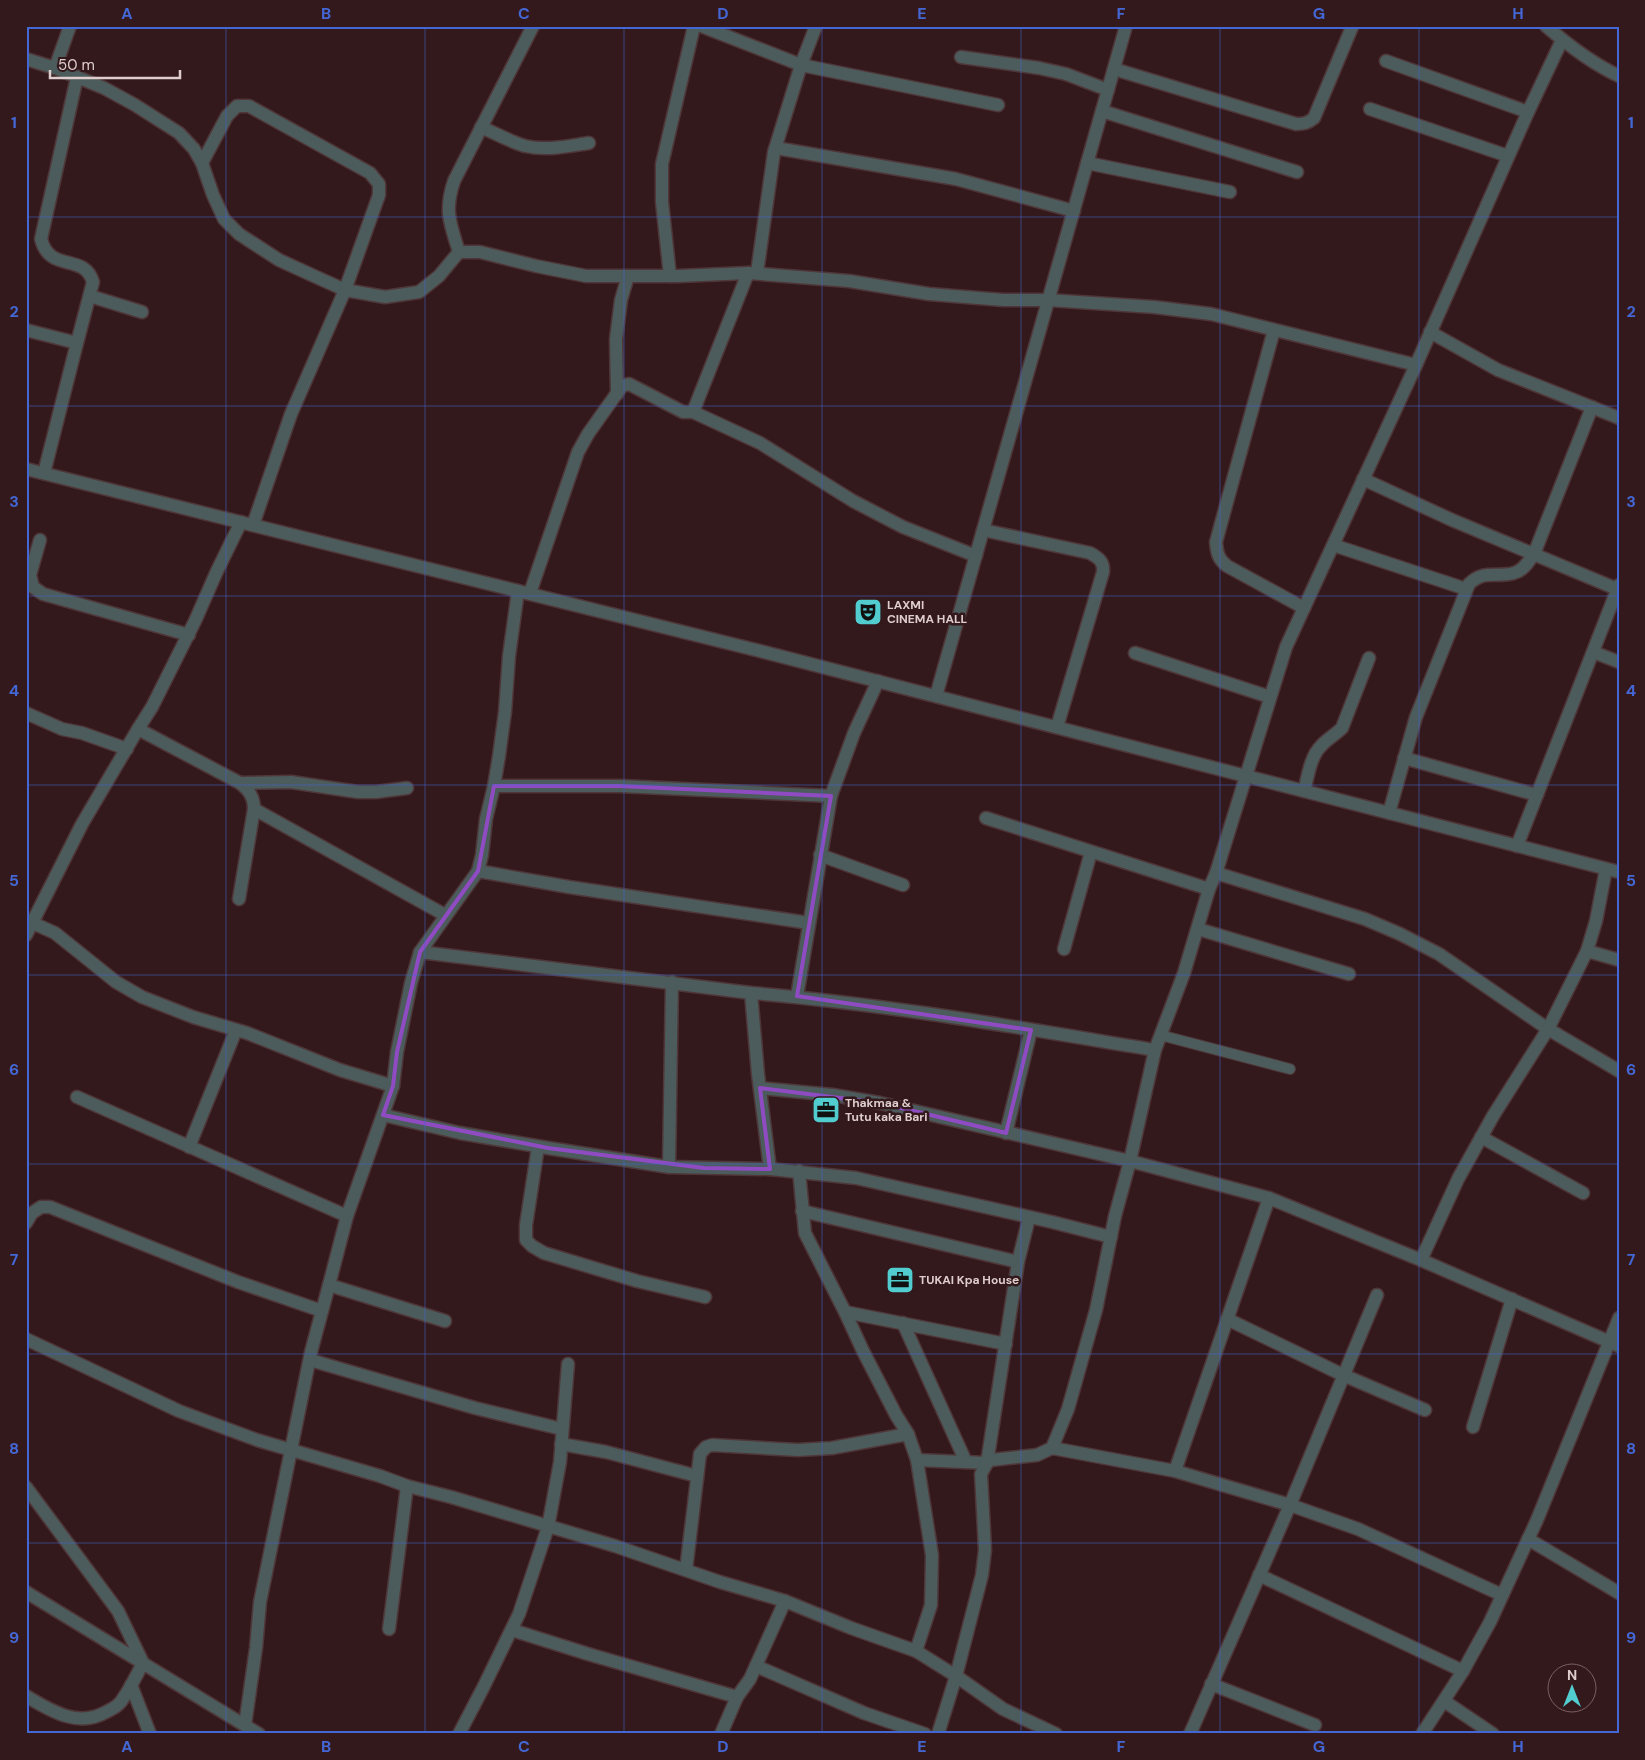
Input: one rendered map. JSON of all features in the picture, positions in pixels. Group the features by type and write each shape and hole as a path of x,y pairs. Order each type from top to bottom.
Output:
{"street":[{"path":"55,68 70,26"},
{"path":"459,252 448,214 448,196 532,26"},
{"path":"670,276 662,202 662,164 694,26"},
{"path":"701,26 801,65 998,105"},
{"path":"693,412 752,273 776,148 801,65 816,26"},
{"path":"936,696 1126,26"},
{"path":"1546,26 1562,40 1607,71 1619,76"},
{"path":"1114,69 1296,124 1308,123 1314,118 1352,27"},
{"path":"1052,1448 1068,1409 1091,1328 1155,1050 1198,930 1286,647 1416,365 1508,156 1562,40"},
{"path":"961,57 1039,68 1066,74 1108,90"},
{"path":"26,59 55,68 104,88 179,133 194,149 202,163 224,219 239,234 279,260 345,290 384,297 419,292 439,276 459,252"},
{"path":"1386,61 1528,112"},
{"path":"44,473 93,282 90,272 82,267 51,256 44,249 41,239 77,77"},
{"path":"26,935 30,922 82,824 152,708 217,571 247,523 345,290 379,195 380,184 370,173 249,106 236,106 227,116 202,163"},
{"path":"1370,109 1508,156"},
{"path":"1102,111 1297,172"},
{"path":"481,126 524,145 540,148 589,143"},
{"path":"776,148 956,179 1074,211"},
{"path":"1087,163 1230,192"},
{"path":"459,252 480,252 586,276 670,276 752,273 850,282 930,294 1002,300 1048,300 1154,306 1211,314 1416,365"},
{"path":"617,394 616,339 621,300 628,276"},
{"path":"90,296 142,312"},
{"path":"26,330 77,343"},
{"path":"1274,330 1216,542 1217,553 1220,560 1227,566 1304,608"},
{"path":"1430,332 1498,370 1619,418"},
{"path":"245,1725 256,1648 260,1602 310,1360 328,1285 348,1216 393,1086 397,1052 411,983 420,952 478,871 482,855 486,819 494,786 505,712 509,656 524,592 578,452 588,434 622,386 629,384 683,412 693,412 760,443 853,501 903,527 976,556"},
{"path":"1389,813 1416,717 1466,589 1475,578 1481,575 1515,573 1522,569 1534,554 1592,407"},
{"path":"26,469 878,681 1619,872"},
{"path":"1363,479 1452,520 1618,587 1517,846"},
{"path":"983,530 1090,553 1099,558 1104,566 1057,727"},
{"path":"40,540 30,575 33,587 43,594 188,635"},
{"path":"1333,545 1466,589"},
{"path":"1592,652 1619,662"},
{"path":"1135,653 1270,697"},
{"path":"1304,791 1315,755 1320,747 1342,728 1369,658"},
{"path":"797,996 830,796 854,733 878,681"},
{"path":"26,713 62,729 82,733 127,749"},
{"path":"138,729 248,789 252,797 254,809 239,899"},
{"path":"1404,758 1537,795"},
{"path":"240,783 291,782 358,792 407,788"},
{"path":"494,786 620,786 830,796"},
{"path":"254,809 445,915"},
{"path":"986,818 1209,890"},
{"path":"1064,948 1091,852"},
{"path":"820,855 903,885"},
{"path":"1421,1260 1458,1179 1481,1137 1548,1029 1588,951 1606,869"},
{"path":"478,871 569,888 809,924"},
{"path":"1216,873 1365,919 1400,934 1439,954 1548,1029 1619,1071"},
{"path":"30,922 55,933 116,982 142,998 193,1017 236,1030 340,1070 393,1086"},
{"path":"1198,930 1349,974"},
{"path":"1588,951 1619,960"},
{"path":"420,952 751,993 797,996 1155,1050"},
{"path":"669,1166 672,982"},
{"path":"751,993 770,1169"},
{"path":"189,1147 236,1030"},
{"path":"1006,1132 1031,1030"},
{"path":"760,1088 834,1095 880,1103 1130,1161 1269,1198 1421,1260 1614,1344"},
{"path":"77,1096 348,1216"},
{"path":"384,1115 538,1147 669,1166 770,1169 856,1178 1111,1237"},
{"path":"1481,1137 1583,1193"},
{"path":"538,1147 526,1225 526,1240 532,1246 544,1253 637,1281 705,1297"},
{"path":"799,1171 802,1212 806,1233 820,1264 846,1312 863,1351 908,1434 918,1460 932,1555 931,1605 916,1651"},
{"path":"1175,1471 1269,1198"},
{"path":"26,1223 32,1213 41,1206 50,1207 238,1282 322,1310"},
{"path":"802,1212 1018,1262"},
{"path":"938,1734 956,1676 982,1575 985,1550 981,1474 986,1463 1018,1262 1029,1218"},
{"path":"328,1285 445,1321"},
{"path":"1190,1734 1290,1505 1377,1295"},
{"path":"1472,1427 1512,1299"},
{"path":"846,1312 1006,1344"},
{"path":"1422,1734 1463,1670 1490,1622 1614,1344 1619,1318"},
{"path":"1227,1320 1343,1375 1425,1410"},
{"path":"903,1323 966,1462"},
{"path":"26,1339 179,1411 257,1440 380,1476 407,1486 451,1497 615,1546 785,1601 850,1628 916,1651 1003,1708 1054,1733"},
{"path":"310,1360 475,1408 562,1430"},
{"path":"459,1734 519,1614 548,1526 560,1462 568,1364"},
{"path":"686,1570 701,1450 712,1445 798,1450 832,1448 908,1434"},
{"path":"561,1444 606,1452 697,1476"},
{"path":"918,1460 986,1463 991,1460 1037,1455 1052,1448 1175,1471 1290,1505 1358,1529 1502,1595"},
{"path":"389,1629 407,1486"},
{"path":"26,1487 118,1612 143,1663"},
{"path":"1528,1539 1619,1593"},
{"path":"1259,1575 1463,1670"},
{"path":"26,1592 259,1734"},
{"path":"723,1733 737,1697 750,1679 785,1601"},
{"path":"512,1630 737,1697"},
{"path":"26,1696 55,1713 73,1719 88,1719 102,1715 116,1707 124,1698 143,1663"},
{"path":"756,1666 864,1713 925,1734"},
{"path":"1211,1684 1315,1725"},
{"path":"131,1685 150,1734"},
{"path":"1444,1701 1494,1734"}],"lane":[{"path":"1160,1035 1290,1069"}],"highlighted area":[{"path":"494,786 620,786 831,796 797,996 1031,1030 1006,1133 880,1103 760,1088 770,1169 704,1168 548,1148 383,1115 393,1086 397,1052 420,952 478,871"}],"place":[{"name":"LAXMI CINEMA HALL","path":"868,612"},
{"name":"Thakmaa & Tutu kaka Bari","path":"826,1110"},
{"name":"TUKAI Kpa House","path":"900,1280"}]}
